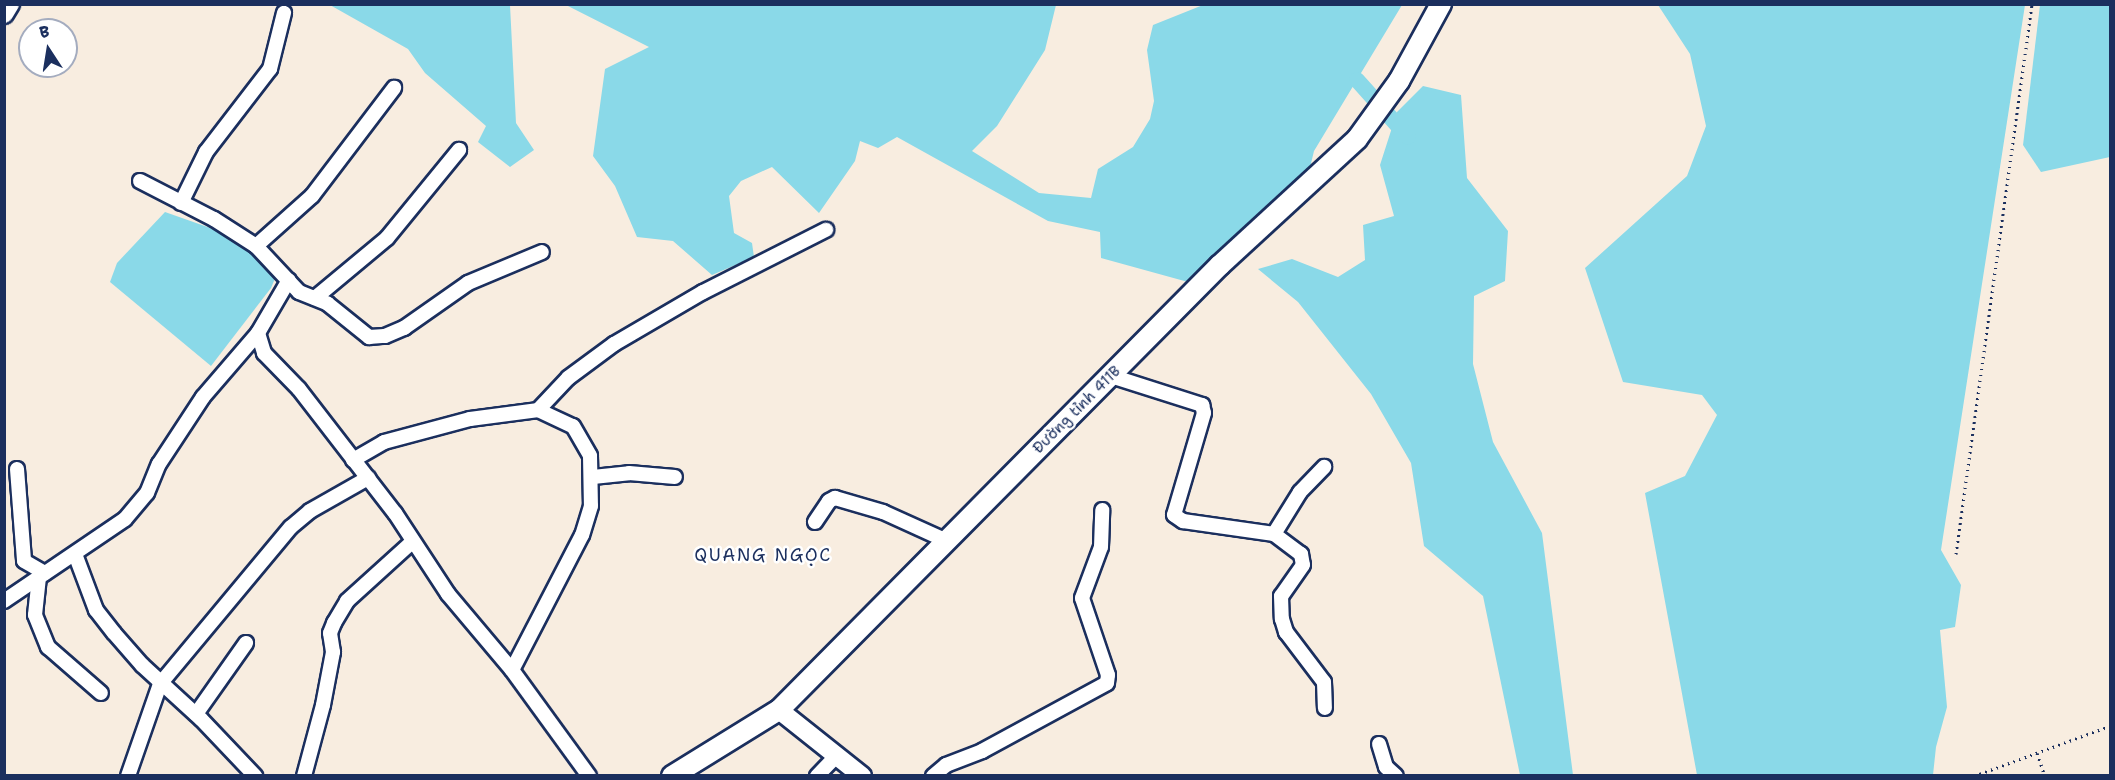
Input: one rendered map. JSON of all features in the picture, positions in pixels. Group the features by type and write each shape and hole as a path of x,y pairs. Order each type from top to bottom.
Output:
{"main road":[{"name":"Đường tỉnh 411B","path":"672,776 779,710 1220,265 1357,139 1399,81 1441,4"}],"street":[{"path":"4,14 10,4"},
{"path":"181,203 206,152 270,69 284,14"},
{"path":"256,246 312,196 394,88"},
{"path":"315,298 387,238 459,150"},
{"path":"140,181 256,246 299,292 315,298 369,337 385,336 468,283 542,252"},
{"path":"538,410 568,378 614,344 703,292 826,230"},
{"path":"4,602 125,519 147,493 159,464 203,397 258,333 289,280"},
{"path":"258,333 264,353 299,389 368,478 448,594 512,670 589,776"},
{"path":"1111,376 1202,405 1204,412 1174,514 1183,521 1274,534 1304,559 1281,596 1282,619 1286,632 1324,682 1325,708"},
{"path":"353,460 384,442 424,429 538,410 573,426 590,456 593,477 591,506 582,535 512,670"},
{"path":"1274,534 1300,492 1324,467"},
{"path":"17,470 24,561 42,575"},
{"path":"593,477 629,473 675,477"},
{"path":"128,776 160,684 291,527 310,511 368,478"},
{"path":"816,522 829,501 835,498 883,512 947,541"},
{"path":"933,776 946,765 982,751 1107,683 1108,675 1082,598 1101,547 1102,510"},
{"path":"304,776 323,705 333,652 330,633 334,623 355,594 412,542"},
{"path":"75,554 96,610 160,684 196,714 255,776"},
{"path":"42,575 35,615 48,647 101,693"},
{"path":"196,714 246,643"},
{"path":"779,710 862,776"},
{"path":"1379,744 1386,767 1396,776"},
{"path":"817,776 837,755"}],"path":[{"path":"1956,554 2032,4"},
{"path":"1974,776 2110,726"},
{"path":"2037,753 2045,776"}],"water":[{"path":"330,5 510,5 516,123 534,150 510,167 478,142 486,126 425,73 408,49"},
{"path":"566,5 1056,5 1045,50 997,126 972,151 1039,193 1091,198 1098,169 1133,147 1150,119 1154,101 1147,50 1153,25 1203,5 1402,5 1314,151 1308,176 1188,282 1101,258 1100,232 1048,221 897,137 878,148 860,141 855,161 819,213 772,167 741,181 729,196 734,233 752,243 754,257 712,275 673,241 637,237 615,186 593,156 605,69 649,47"},
{"path":"1658,5 2025,5 1941,550 1961,585 1955,627 1940,630 1947,707 1936,747 1933,775 1697,775 1645,493 1685,476 1717,415 1702,395 1623,382 1585,268 1687,176 1706,126 1690,54"},
{"path":"2040,5 2110,5 2110,157 2041,172 2023,145"},
{"path":"1423,86 1461,95 1467,178 1508,231 1505,281 1474,296 1473,364 1493,442 1542,533 1573,775 1520,775 1483,596 1424,546 1411,463 1371,394 1298,302 1258,269 1292,259 1338,277 1365,260 1363,225 1394,216 1380,165 1397,112"},
{"path":"165,212 216,230 270,266 276,276 271,288 211,366 110,282 117,263"}],"waterway":[{"path":"1357,80 1408,137"}],"district":[{"name":"QUANG NGỌC","path":"763,555"}]}
